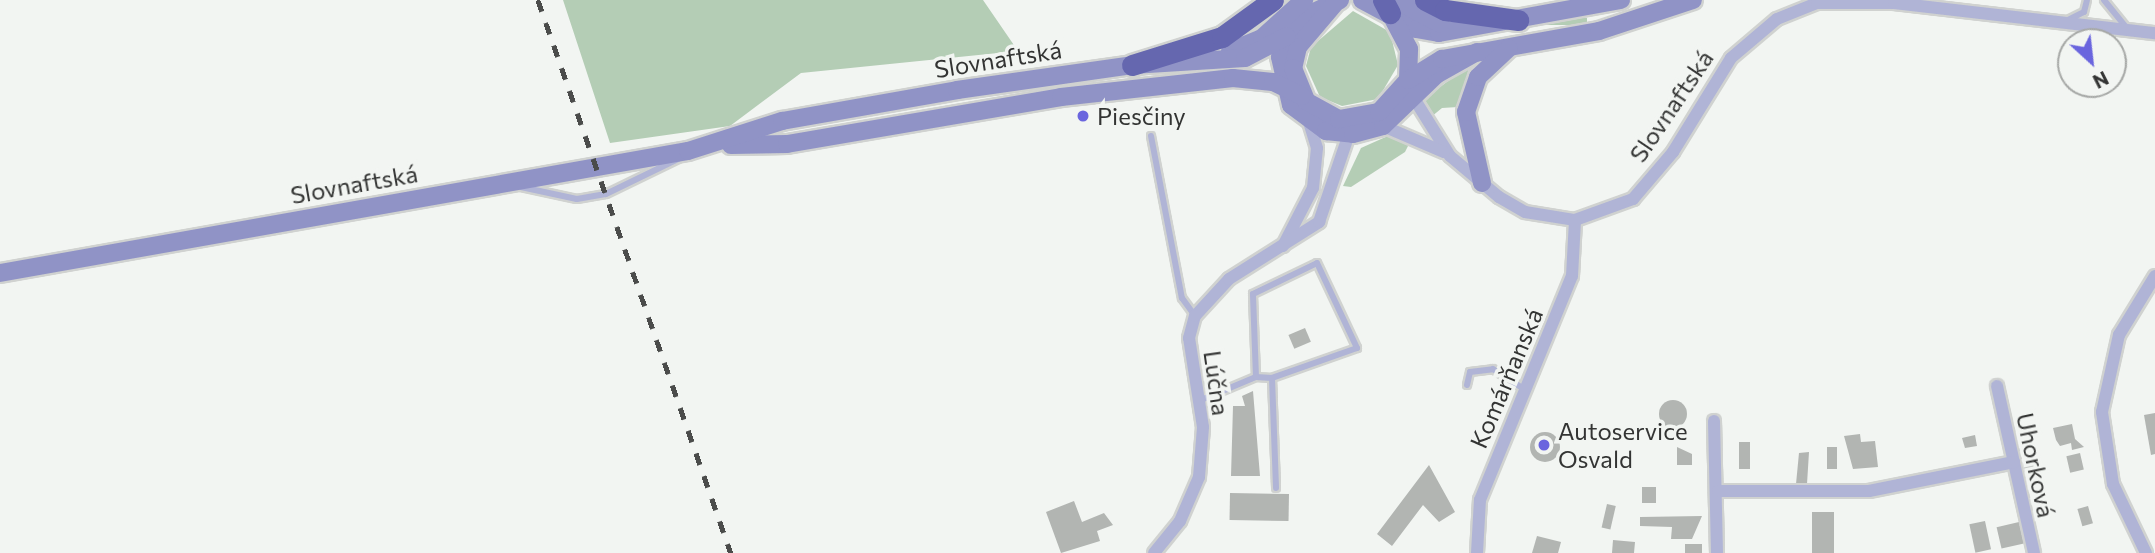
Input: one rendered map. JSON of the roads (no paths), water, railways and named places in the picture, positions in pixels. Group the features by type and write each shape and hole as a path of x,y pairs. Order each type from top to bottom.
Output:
{"highway":[{"path":"1132,65 1222,37 1273,0"},
{"path":"1425,0 1445,10 1518,20"}],"main road":[{"path":"1193,61 1262,38 1304,0"},
{"name":"Slovnaftská","path":"0,273 688,151 717,145 782,121 1132,65 1245,58 1287,36 1303,17 1338,0"},
{"path":"1338,0 1298,47 1293,68 1297,100 1309,121 1354,127 1383,127 1436,75 1477,52"},
{"path":"1362,0 1389,4 1430,32 1472,28 1621,0"},
{"path":"1354,127 1389,105 1408,80 1442,59 1627,25 1693,0"},
{"path":"1389,4 1409,49 1408,80"},
{"path":"1282,85 1280,57 1287,36"},
{"path":"1482,183 1466,135 1466,112 1478,77 1509,48"},
{"name":"Slovnaftská","path":"717,145 787,144 1061,97 1205,84 1246,77 1282,85 1297,100"},
{"name":"Slovnaftská","path":"1205,84 1265,92 1297,100"},
{"path":"1297,100 1354,127"}],"street":[{"name":"Slovnaftská","path":"1575,220 1633,199 1656,177 1717,77 1777,19 1817,3 1876,1 1935,4 2155,33"},
{"path":"1408,80 1412,100 1450,156 1482,183 1516,208 1575,220"},
{"path":"1280,250 1313,188 1317,148 1309,121"},
{"path":"1195,316 1229,279 1280,250 1323,216 1354,127"},
{"path":"1383,127 1450,156"},
{"name":"Komárňanská","path":"1482,552 1479,500 1522,388 1572,276 1575,220"},
{"path":"2146,553 2113,484 2102,412 2119,335 2154,280"},
{"name":"Lúčna","path":"1154,553 1180,521 1199,477 1201,400 1189,338 1195,316"},
{"name":"Uhorková","path":"1997,386 2034,553"},
{"path":"1714,421 1718,491 1717,553"},
{"path":"1718,491 1869,491 2014,462"}],"lane":[{"path":"2066,21 2084,12 2087,0"},
{"path":"2104,0 2127,28"},
{"path":"1151,136 1182,298 1195,316"},
{"path":"506,182 548,196 606,194 662,171 688,151"},
{"path":"1201,400 1256,377 1272,379 1357,348 1317,263 1254,294 1256,377"},
{"path":"1467,386 1470,372 1493,369 1522,388"},
{"path":"1272,379 1276,488"}],"railway":[{"path":"538,0 731,553"}],"place":[{"name":"Piesčiny","path":"1083,116"},
{"name":"Autoservice Osvald","path":"1544,445"}]}
